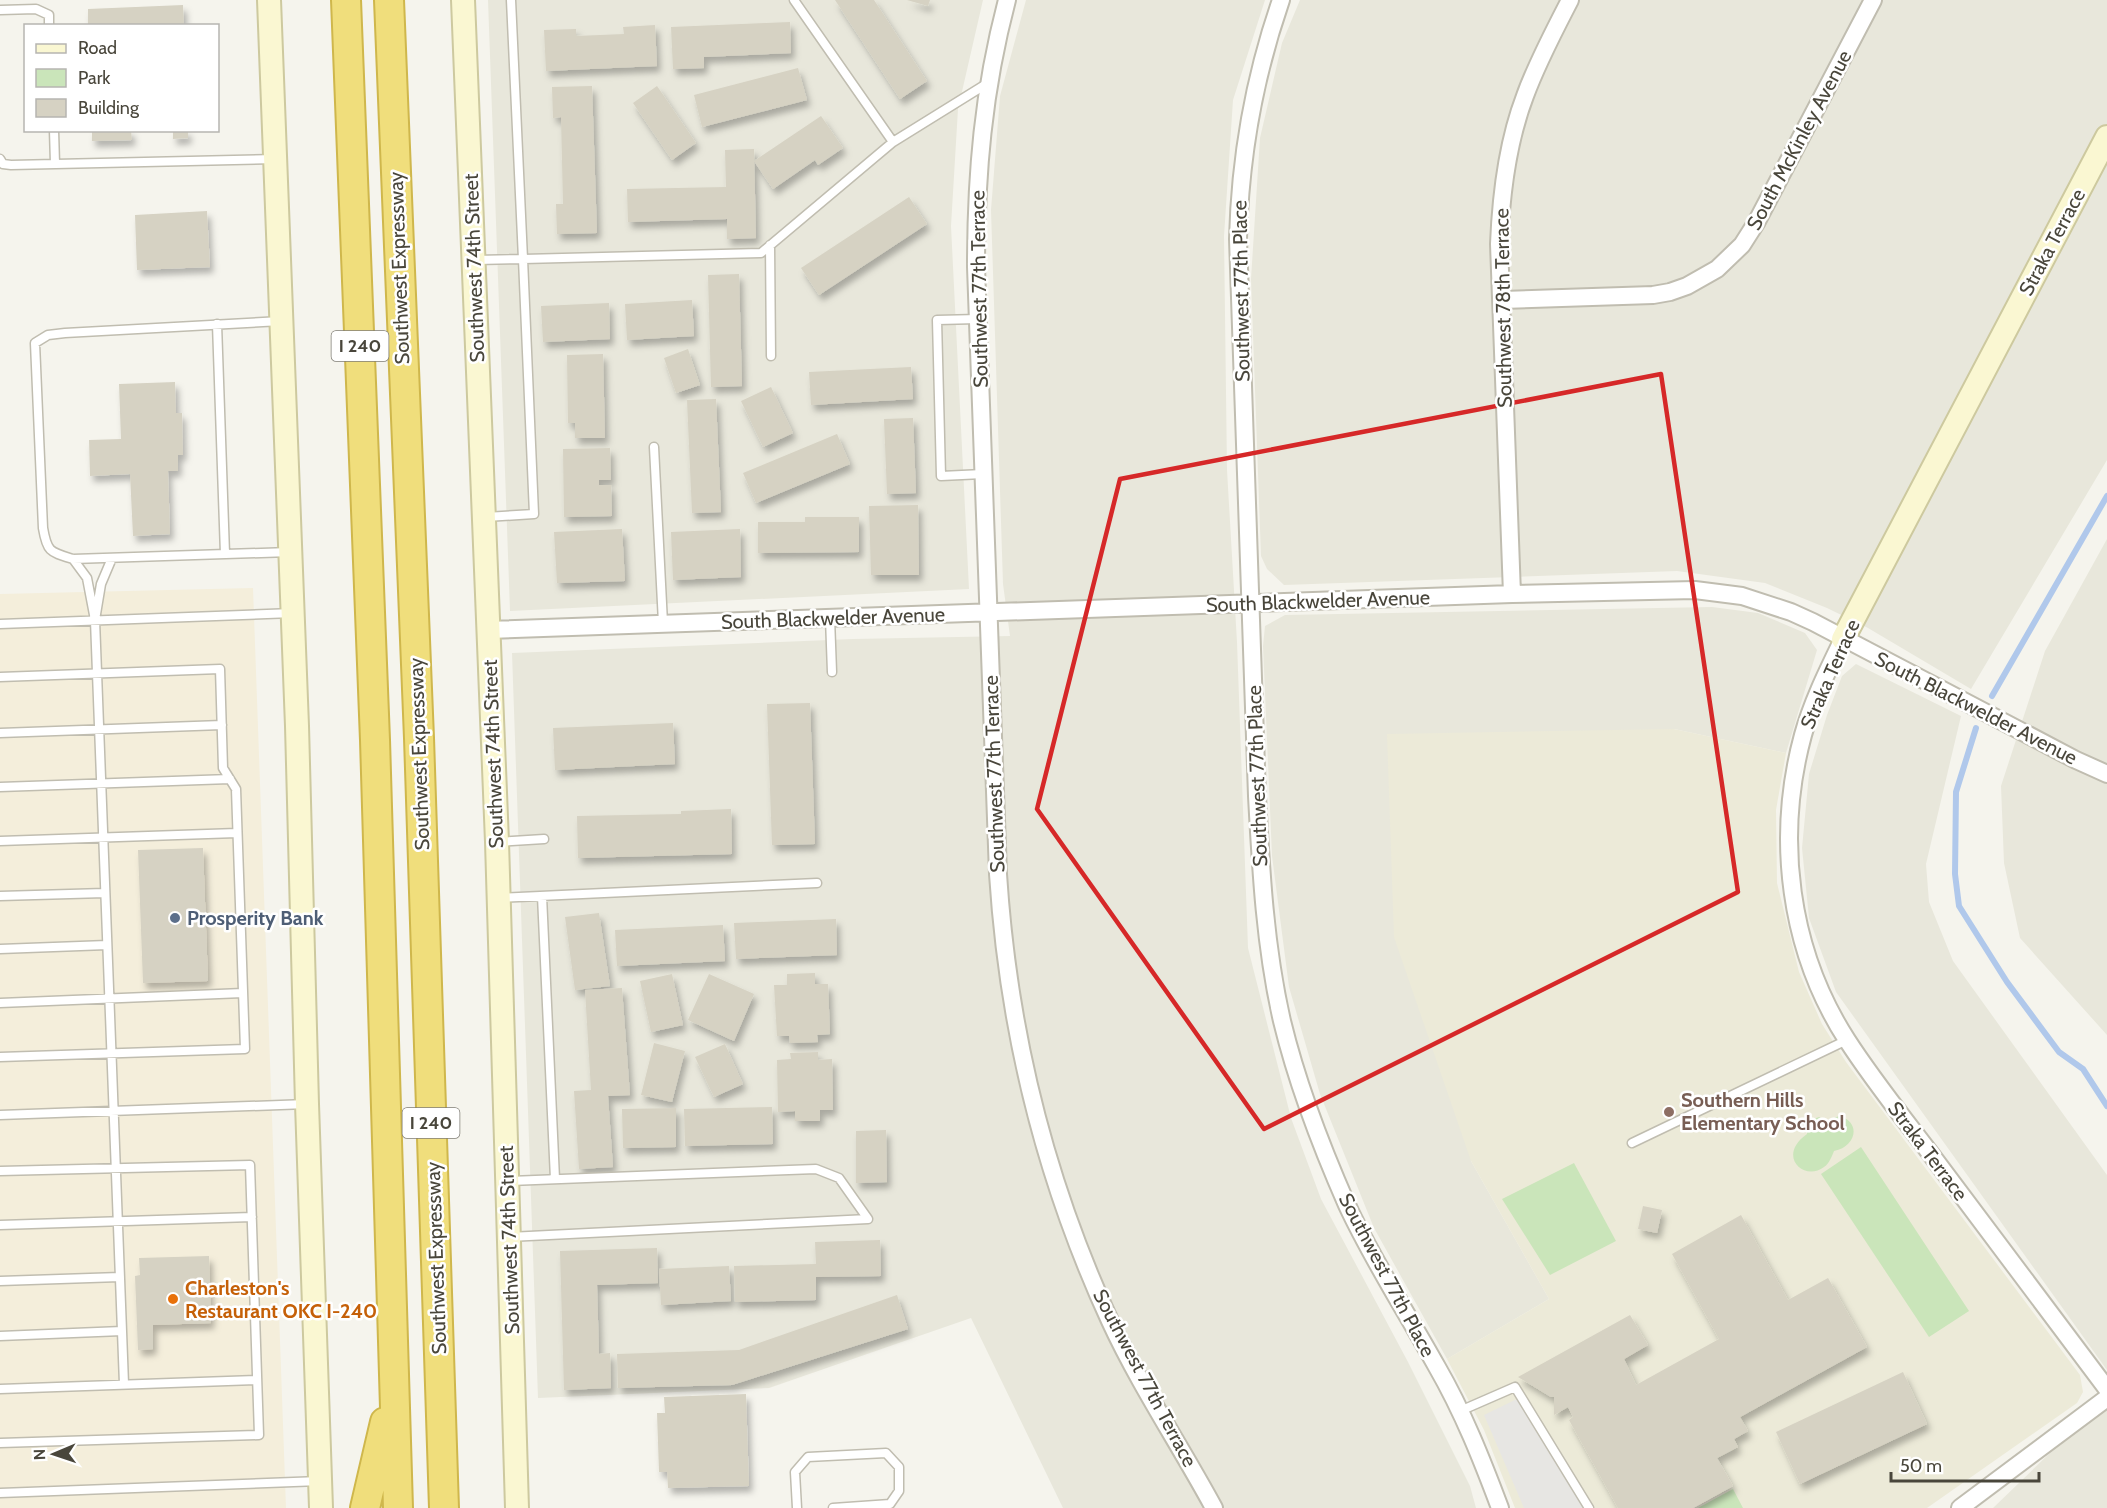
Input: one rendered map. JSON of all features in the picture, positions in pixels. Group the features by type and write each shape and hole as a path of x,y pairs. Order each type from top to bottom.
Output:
{"highway":[{"name":"I 240","path":"346,0 375,740 398,1508"},
{"name":"Southwest Expressway","path":"389,0 419,738 444,1508"},
{"path":"365,1508 394,1388"}],"main road":[{"path":"269,0 291,552 321,1508"},
{"name":"Southwest 74th Street","path":"464,0 497,842 518,1508"},
{"name":"Straka Terrace","path":"1843,639 2107,137"}],"street":[{"name":"Southwest 77th Terrace","path":"1007,0 988,83 980,147 976,267 1001,922 1014,1013 1029,1089 1068,1218 1110,1321 1155,1406 1214,1508"},
{"name":"Southwest 77th Place","path":"1281,0 1268,37 1249,113 1239,198 1238,290 1261,870 1273,971 1282,1021 1310,1110 1347,1204 1367,1247 1460,1411 1482,1459 1500,1508"},
{"name":"Southwest 78th Terrace","path":"1512,594 1499,244 1500,207 1513,135 1524,97 1540,58 1570,0"},
{"name":"South McKinley Avenue","path":"1502,300 1653,295 1687,286 1717,269 1742,245 1756,223 1873,0"},
{"name":"South Blackwelder Avenue","path":"488,630 1512,594 1713,591 1742,596 1791,612 2107,774"},
{"name":"Straka Terrace","path":"1843,639 1824,678 1803,734 1794,780 1789,844 1792,887 1804,949 1820,990 1847,1040 2107,1389"},
{"path":"1960,1508 2107,1398"}],"lane":[{"path":"483,517 534,514 511,0"},
{"path":"794,0 893,142"},
{"path":"0,10 36,9 49,15 49,24"},
{"path":"474,261 762,253 893,142 988,83"},
{"path":"54,132 55,164"},
{"path":"0,159 3,164 11,165 275,159"},
{"path":"770,245 771,356"},
{"path":"978,319 937,320 941,476 983,474"},
{"path":"282,321 65,333 48,335 35,343 43,528 46,547 54,553 73,560 291,552"},
{"path":"217,324 225,554"},
{"path":"654,447 663,623"},
{"path":"95,620 101,584 112,558"},
{"path":"73,560 87,578 95,620 124,1384"},
{"path":"0,624 293,613"},
{"path":"830,618 832,672"},
{"path":"0,677 220,669 223,768 236,789 245,1049 0,1057"},
{"path":"0,733 222,725"},
{"path":"0,786 230,779"},
{"path":"0,841 237,833"},
{"path":"497,842 544,839"},
{"path":"499,898 817,883"},
{"path":"0,896 105,892"},
{"path":"542,896 555,1179"},
{"path":"0,950 107,945"},
{"path":"0,1003 243,993"},
{"path":"1632,1143 1847,1040"},
{"path":"0,1115 307,1104"},
{"path":"0,1171 250,1165 259,1434 0,1443"},
{"path":"507,1181 816,1169 839,1178 868,1219 509,1237"},
{"path":"0,1226 252,1217"},
{"path":"0,1281 120,1277"},
{"path":"0,1336 122,1331"},
{"path":"0,1389 257,1380"},
{"path":"1460,1411 1515,1387 1589,1508"},
{"path":"797,1508 795,1472 808,1457 886,1453 899,1467 899,1491 890,1504 833,1508"},
{"path":"0,1493 320,1481"}],"highlighted area":[{"path":"1661,374 1738,892 1264,1129 1037,809 1120,479"}],"shaded area":[{"path":"488,0 983,0 958,109 951,226 969,589 510,611"},
{"path":"1026,0 1265,0 1233,100 1224,236 1227,470 1237,642 1248,948 1291,1118 1321,1199 1408,1362 1470,1486 1476,1508 1063,1508 971,1318 769,1388 538,1398 512,653 853,639 1010,636 1003,584 991,210 1000,96"},
{"path":"1300,0 2107,0 2107,460 1971,689 1868,628 1827,608 1765,583 1677,571 1284,585 1267,569 1261,556 1251,279 1260,138 1282,43"},
{"path":"2107,539 2107,1035 2020,938 2004,863 2001,786 2045,651"},
{"path":"253,588 286,1508 0,1508 0,594"},
{"path":"1712,607 1758,613 1805,633 1817,650 1786,753 1674,729 1471,1161 1549,1299 1447,1359 1374,1228 1320,1094 1289,987 1272,856 1263,646 1265,626 1285,615"},
{"path":"1856,664 1961,716 1926,864 1929,902 1953,961 2107,1175 2107,1370 1836,992 1809,918 1802,848 1809,774 1842,676"},
{"name":"Southern Hills Elementary School","path":"1674,729 1786,753 1776,810 1777,883 1799,972 1822,1024 1846,1062 2080,1375 2083,1392 2077,1403 1927,1508 1515,1508 1484,1430 1447,1359 1549,1299 1471,1161 1394,937 1387,734"},
{"path":"1521,1397 1589,1508 1524,1508 1484,1415"},
{"path":"2107,1398 2107,1508 1993,1508"}],"green space":[{"path":"1839,1116 1851,1123 1853,1134 1851,1140 1841,1149 1834,1151 1824,1167 1816,1171 1802,1169 1793,1158 1798,1142 1807,1134 1808,1121 1819,1117 1827,1121"},
{"path":"1861,1147 1969,1311 1929,1337 1821,1174"},
{"path":"1574,1163 1616,1241 1550,1275 1502,1199"},
{"path":"1733,1489 1743,1508 1698,1508"}],"building":[{"path":"835,0 874,0 927,81 900,99"},
{"path":"907,0 930,0 928,6"},
{"path":"183,5 184,24 88,24 88,9"},
{"path":"790,22 791,53 704,57 704,68 673,69 671,27"},
{"path":"655,25 657,66 546,71 544,30 576,29 576,36 624,34 623,27"},
{"path":"798,68 807,100 702,127 694,95"},
{"path":"592,86 597,233 557,234 556,204 563,204 561,117 553,118 552,87"},
{"path":"657,86 696,143 672,160 633,103"},
{"path":"821,116 843,148 818,165 815,160 773,189 754,161"},
{"path":"92,132 131,132 132,140 92,141"},
{"path":"173,132 188,132 188,138 173,139"},
{"path":"754,149 756,238 727,239 727,219 628,222 627,189 726,187 725,150"},
{"path":"909,197 927,224 819,295 801,268"},
{"path":"207,211 210,267 137,270 135,215"},
{"path":"739,274 742,386 711,387 708,275"},
{"path":"692,300 694,336 627,340 625,304"},
{"path":"609,303 610,339 543,342 541,306"},
{"path":"688,349 700,385 676,393 664,358"},
{"path":"603,354 605,438 575,438 575,423 568,423 567,355"},
{"path":"911,367 913,399 811,405 809,372"},
{"path":"175,382 176,413 182,413 183,455 178,455 178,471 168,471 170,534 133,536 130,474 90,476 89,440 121,439 119,384"},
{"path":"771,387 793,433 763,447 741,401"},
{"path":"716,399 721,512 692,513 687,400"},
{"path":"913,418 916,493 887,494 884,419"},
{"path":"837,434 850,464 756,503 743,473"},
{"path":"610,448 611,480 599,480 599,485 611,485 612,516 564,517 563,449"},
{"path":"918,505 919,575 871,575 869,506"},
{"path":"805,517 859,517 859,552 758,553 758,522 805,522"},
{"path":"622,529 625,581 557,583 554,532"},
{"path":"740,529 741,577 673,580 671,532"},
{"path":"810,703 815,844 772,845 767,704"},
{"path":"673,723 675,764 555,770 553,728"},
{"path":"731,809 732,854 578,858 577,816 681,814 681,811"},
{"path":"203,848 208,981 143,983 138,850"},
{"path":"599,913 610,986 575,990 565,917"},
{"path":"836,919 837,955 736,959 734,923"},
{"path":"723,925 725,961 617,966 615,930"},
{"path":"815,973 815,984 828,984 830,1034 817,1035 818,1042 790,1043 789,1036 777,1036 774,985 787,985 787,974"},
{"path":"672,974 683,1025 651,1032 640,981"},
{"path":"709,974 754,994 734,1041 688,1020"},
{"path":"622,988 630,1095 608,1096 613,1167 579,1169 574,1091 591,1090 585,990"},
{"path":"654,1043 685,1051 672,1102 641,1095"},
{"path":"725,1044 743,1084 714,1097 695,1057"},
{"path":"818,1052 818,1060 832,1059 833,1110 820,1110 820,1121 795,1121 795,1111 778,1112 777,1060 791,1059 790,1053"},
{"path":"772,1107 773,1144 685,1146 684,1109"},
{"path":"676,1108 676,1147 623,1148 622,1109"},
{"path":"886,1130 887,1182 856,1183 856,1131"},
{"path":"1643,1206 1662,1210 1657,1233 1638,1229"},
{"path":"1741,1215 1788,1300 1828,1278 1867,1347 1740,1417 1748,1431 1734,1439 1738,1447 1717,1458 1733,1486 1693,1508 1618,1508 1569,1420 1573,1417 1568,1407 1554,1415 1554,1397 1518,1377 1630,1315 1648,1345 1624,1359 1636,1385 1719,1339 1672,1254"},
{"path":"880,1240 881,1276 816,1277 816,1300 735,1302 734,1266 816,1264 815,1242"},
{"path":"657,1248 658,1283 597,1285 599,1354 610,1353 611,1388 564,1390 560,1251"},
{"name":"Charleston's Restaurant OKC I-240","path":"209,1256 211,1323 153,1325 153,1349 138,1350 135,1276 140,1275 139,1258"},
{"path":"729,1266 731,1301 661,1305 659,1269"},
{"path":"897,1295 908,1329 732,1385 618,1388 617,1354 739,1350"},
{"path":"1903,1372 1927,1424 1800,1484 1776,1432"},
{"path":"746,1394 749,1486 668,1488 667,1472 659,1472 657,1413 665,1413 664,1397"}],"waterway":[{"path":"1992,696 2107,496"},
{"path":"1976,728 1956,792 1955,874 1959,906 2007,982 2059,1052 2083,1069 2107,1106"}],"place":[{"name":"Prosperity Bank","path":"175,918"},
{"name":"Southern Hills Elementary School","path":"1669,1112"},
{"name":"Charleston's Restaurant OKC I-240","path":"173,1299"}]}
